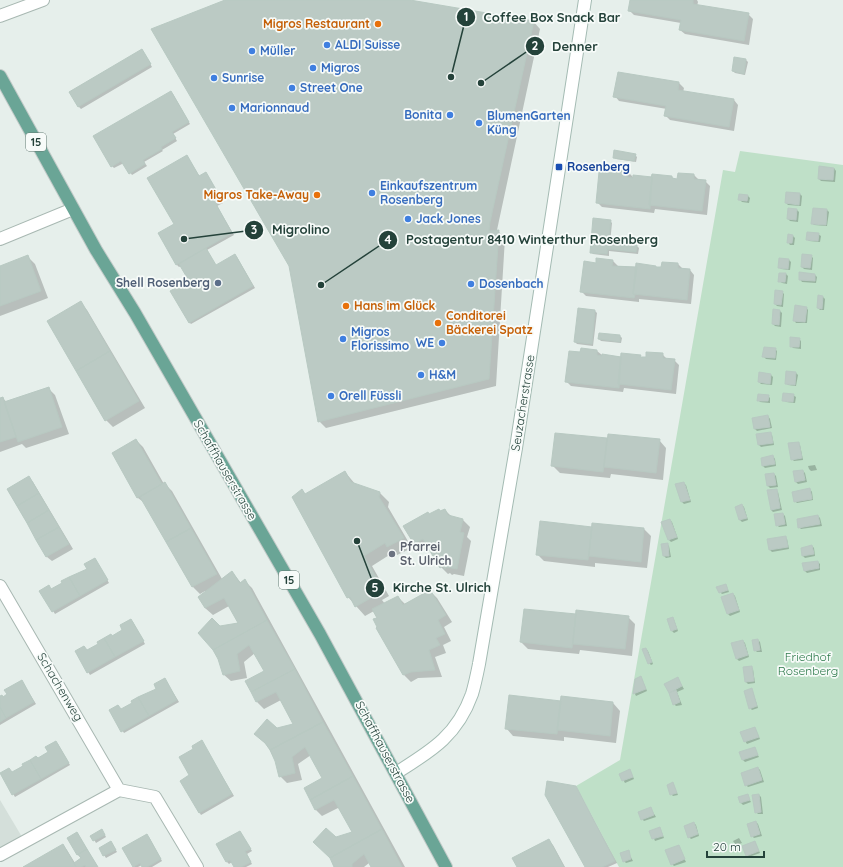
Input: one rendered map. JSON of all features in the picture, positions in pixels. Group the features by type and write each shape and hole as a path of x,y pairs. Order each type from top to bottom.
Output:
{"main road":[{"path":"0,16 43,0"},
{"name":"Seuzacherstrasse","path":"396,773 446,738 456,725 472,694 479,664 516,448 585,0"},
{"name":"Schaffhauserstrasse","path":"0,76 73,209 320,634 446,867"},
{"path":"0,239 73,209"},
{"name":"Schachenweg","path":"0,586 119,790"},
{"path":"0,855 119,790 155,796 197,867"}],"shaded area":[{"path":"0,800 25,842 0,855"}],"green space":[{"name":"Friedhof Rosenberg","path":"740,151 843,165 843,867 619,867 576,786 620,760 723,170 735,172"}],"building":[{"name":"Einkaufszentrum Rosenberg","path":"225,0 410,0 534,21 490,222 489,231 499,230 489,379 318,422 289,266 151,29"},
{"path":"630,0 693,0 693,4 749,13 744,41 679,30 681,20 628,11"},
{"path":"142,49 151,64 78,107 69,92"},
{"path":"734,57 746,59 744,74 732,71"},
{"path":"618,72 679,82 678,90 734,99 729,127 664,116 666,106 613,97"},
{"path":"171,91 189,122 172,132 176,138 161,147 162,149 143,160 145,164 129,174 121,161 111,167 93,136"},
{"path":"614,150 636,154 634,161 613,158"},
{"path":"187,155 199,176 206,172 222,200 216,204 232,233 176,265 158,233 174,224 147,178"},
{"path":"819,166 834,168 833,180 818,179"},
{"path":"612,169 628,171 627,177 633,178 633,175 652,177 650,209 596,203 599,172 612,173"},
{"path":"678,173 694,174 694,179 706,180 702,211 649,205 652,174 672,176 672,178 677,179"},
{"path":"786,192 800,193 799,205 785,203"},
{"path":"739,194 748,195 747,201 738,200"},
{"path":"788,208 797,209 796,220 787,219"},
{"path":"813,208 827,209 826,225 811,224"},
{"path":"593,218 611,220 607,254 590,253"},
{"path":"807,232 819,233 818,241 806,240"},
{"path":"788,234 793,235 792,243 787,243"},
{"path":"608,242 637,245 636,252 607,249"},
{"name":"Shell Rosenberg","path":"206,248 216,265 235,254 253,286 189,323 170,291 189,281 179,264"},
{"path":"802,254 812,255 810,268 801,267"},
{"path":"28,255 41,291 0,306 0,266"},
{"path":"596,258 613,260 612,266 637,267 633,294 635,295 634,298 580,292 584,261 596,263"},
{"path":"779,258 789,259 788,269 778,268"},
{"path":"662,262 678,263 678,268 690,269 687,300 633,294 636,263 661,267"},
{"path":"799,272 815,274 815,281 799,280"},
{"path":"779,273 786,273 785,282 778,282"},
{"path":"775,290 783,291 781,305 774,304"},
{"path":"818,295 823,296 822,309 817,308"},
{"path":"81,301 110,351 76,371 47,321"},
{"path":"795,305 807,307 805,322 793,321"},
{"path":"578,308 595,310 592,344 574,342"},
{"path":"773,309 780,310 779,325 772,324"},
{"path":"599,333 620,335 620,342 598,339"},
{"path":"790,337 800,338 799,347 790,347"},
{"path":"764,347 776,348 775,358 762,357"},
{"path":"581,348 597,350 597,355 602,356 602,354 621,357 619,388 565,382 569,351 580,352"},
{"path":"110,351 139,401 105,421 76,371"},
{"path":"646,352 663,353 663,358 675,359 671,390 618,384 621,353 646,357"},
{"path":"786,371 796,372 795,385 785,384"},
{"path":"759,372 771,374 770,384 758,382"},
{"path":"49,387 62,427 18,442 4,402"},
{"path":"783,393 794,394 793,402 782,401"},
{"path":"758,394 769,395 768,401 757,401"},
{"path":"3,397 16,437 0,442 0,398"},
{"path":"768,415 770,427 754,429 752,418"},
{"path":"771,432 773,443 758,445 756,434"},
{"path":"555,433 607,438 603,472 551,466"},
{"path":"608,434 660,439 656,473 604,467"},
{"path":"136,439 162,484 137,498 112,453"},
{"path":"799,442 802,458 791,460 788,443"},
{"path":"773,455 775,464 762,466 761,458"},
{"path":"803,470 805,480 795,482 793,471"},
{"path":"345,471 351,482 380,492 379,497 404,538 387,547 385,543 364,556 381,586 373,590 376,595 355,607 350,597 347,598 292,497 302,489 305,494"},
{"path":"774,473 776,485 767,486 765,474"},
{"path":"29,476 39,493 17,506 7,489"},
{"path":"165,482 191,528 166,542 140,497"},
{"path":"684,482 690,500 681,502 675,484"},
{"path":"810,488 812,499 794,502 792,492"},
{"path":"777,489 780,508 771,510 767,490"},
{"path":"39,493 49,510 27,523 17,506"},
{"path":"742,504 747,518 739,520 735,507"},
{"path":"439,509 440,511 445,509 448,515 463,519 460,532 464,533 457,569 447,567 445,569 443,566 440,568 423,539 414,544 403,526 428,512 429,514"},
{"path":"49,510 59,527 36,540 27,523"},
{"path":"783,513 785,524 776,526 774,514"},
{"path":"818,515 820,524 798,528 797,519"},
{"path":"670,519 677,537 668,540 661,522"},
{"path":"540,521 592,527 588,560 536,555"},
{"path":"592,523 644,528 641,562 589,556"},
{"path":"59,527 69,544 46,557 36,540"},
{"path":"191,528 217,574 192,587 166,542"},
{"path":"786,536 788,547 769,550 767,539"},
{"path":"668,543 669,556 663,556 661,544"},
{"path":"812,545 814,554 802,556 801,548"},
{"path":"95,558 108,580 80,596 69,577 87,569 84,564"},
{"path":"818,561 819,568 804,571 802,563"},
{"path":"232,571 240,583 245,579 267,620 213,650 198,633 212,618 220,626 238,623 224,598 205,608 198,597"},
{"path":"69,577 80,596 52,612 39,591 49,585 51,589"},
{"path":"726,584 728,590 719,593 716,587"},
{"path":"430,590 446,615 438,620 445,634 436,638 440,645 429,650 435,670 411,672 403,675 376,628 377,627 373,619 377,618 372,609 398,596 403,605"},
{"path":"733,593 739,610 727,614 721,597"},
{"path":"524,609 576,614 572,648 520,642"},
{"path":"576,610 629,616 625,649 573,644"},
{"path":"673,617 677,629 671,631 667,619"},
{"path":"131,619 144,641 115,657 104,638 111,634 112,636 122,630 120,625"},
{"path":"267,620 295,669 251,692 245,681 264,671 249,645 237,654 240,671 223,675 218,659 213,650"},
{"path":"104,638 115,657 87,673 75,651 84,646 87,650 98,644 97,642"},
{"path":"758,639 760,650 754,651 752,640"},
{"path":"743,640 748,655 736,659 731,643"},
{"path":"646,648 652,662 648,664 642,649"},
{"path":"752,666 754,681 745,682 743,667"},
{"path":"295,669 323,722 270,750 265,743 254,734 267,719 277,728 293,724 276,692 256,702 251,692"},
{"path":"641,676 646,689 633,694 635,679"},
{"path":"678,677 682,686 669,693 664,684"},
{"path":"165,678 177,700 149,716 138,697 156,689 154,684"},
{"path":"22,680 34,702 6,718 0,707 0,696 2,695 3,697 7,694 4,690"},
{"path":"752,688 757,706 749,709 744,691"},
{"path":"676,690 680,702 673,705 669,693"},
{"path":"509,695 561,701 557,734 505,729"},
{"path":"561,696 613,702 610,736 557,730"},
{"path":"138,697 149,716 121,732 109,710 118,705 121,709 132,703 131,701"},
{"path":"0,707 6,718 0,722"},
{"path":"323,722 353,776 310,800 304,788 322,778 305,747 292,757 295,773 279,777 275,761 270,750"},
{"path":"755,727 759,737 744,742 740,732"},
{"path":"202,740 232,794 199,813 180,781 189,775 179,757 193,749 192,746"},
{"path":"56,741 69,763 41,779 30,760 36,756 38,758 48,752 45,747"},
{"path":"755,747 758,755 742,760 739,752"},
{"path":"30,760 41,779 12,795 0,773 9,768 12,772"},
{"path":"758,767 762,780 745,786 741,773"},
{"path":"630,769 633,777 622,781 619,774"},
{"path":"353,776 382,829 330,858 313,842 326,828 336,837 352,832 334,800 315,810 310,800"},
{"path":"547,781 576,786 615,861 602,867 585,867 545,795"},
{"path":"673,782 677,793 670,795 667,785"},
{"path":"748,794 750,800 740,803 738,797"},
{"path":"759,794 761,812 755,813 752,795"},
{"path":"651,807 654,815 641,820 638,812"},
{"path":"756,821 760,834 751,837 747,824"},
{"path":"694,822 698,834 688,838 684,826"},
{"path":"660,827 663,836 652,839 649,831"},
{"path":"102,829 105,835 93,841 90,836"},
{"path":"382,829 402,867 371,867 364,854 352,864 352,867 334,867 330,858"},
{"path":"240,831 251,849 245,851 251,862 241,867 234,867 230,860 226,862 216,844"},
{"path":"77,832 87,849 77,855 67,838"},
{"path":"147,834 161,859 147,867 142,867 140,863 133,867 122,848"},
{"path":"549,839 564,867 517,867 512,858"},
{"path":"111,841 116,850 103,856 99,848"},
{"path":"755,841 759,851 746,856 742,846"},
{"path":"63,844 76,867 23,867"},
{"path":"679,845 685,859 671,865 665,850"},
{"path":"87,849 98,867 86,867 85,865 76,867 74,863 81,858 78,854"},
{"path":"629,850 631,859 623,862 620,853"}],"place":[{"name":"Migros Restaurant","path":"378,24"},
{"name":"ALDI Suisse","path":"327,45"},
{"name":"Müller","path":"252,51"},
{"name":"Migros","path":"313,68"},
{"name":"Coffee Box Snack Bar","path":"451,77"},
{"name":"Sunrise","path":"214,78"},
{"name":"Denner","path":"481,83"},
{"name":"Street One","path":"292,88"},
{"name":"Marionnaud","path":"232,108"},
{"name":"Bonita","path":"450,115"},
{"name":"BlumenGarten Küng","path":"479,123"},
{"name":"Rosenberg","path":"559,167"},
{"name":"Einkaufszentrum Rosenberg","path":"372,193"},
{"name":"Migros Take-Away","path":"317,195"},
{"name":"Jack Jones","path":"408,219"},
{"name":"Migrolino","path":"184,239"},
{"name":"Shell Rosenberg","path":"218,283"},
{"name":"Dosenbach","path":"471,284"},
{"name":"Postagentur 8410 Winterthur Rosenberg","path":"321,285"},
{"name":"Hans im Glück","path":"346,306"},
{"name":"Conditorei Bäckerei Spatz","path":"438,323"},
{"name":"Migros Florissimo","path":"343,339"},
{"name":"WE","path":"442,343"},
{"name":"H&M","path":"421,375"},
{"name":"Orell Füssli","path":"331,396"},
{"name":"Kirche St. Ulrich","path":"357,541"},
{"name":"Pfarrei St. Ulrich","path":"392,554"}]}
